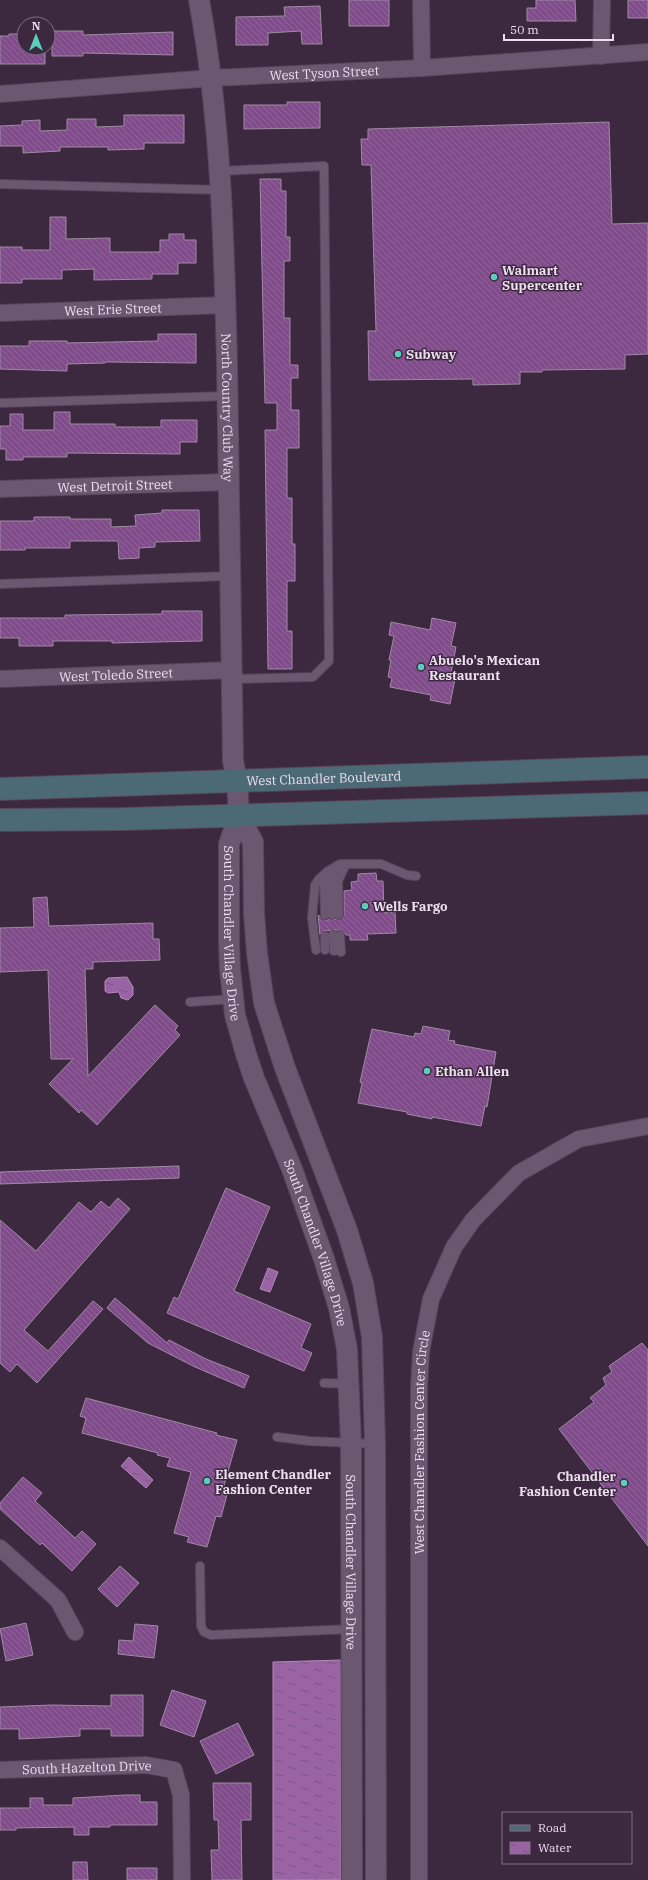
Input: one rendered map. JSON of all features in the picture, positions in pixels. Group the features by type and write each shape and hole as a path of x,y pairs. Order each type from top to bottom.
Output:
{"main road":[{"name":"West Chandler Boulevard","path":"0,789 648,767"},
{"path":"0,820 239,816 642,801"}],"street":[{"name":"North Country Club Way","path":"199,0 212,78 221,180 228,396 233,761 237,781 239,816"},
{"path":"421,0 422,68"},
{"path":"601,56 602,0"},
{"name":"West Tyson Street","path":"0,94 212,78 422,68 648,52"},
{"name":"West Erie Street","path":"0,313 226,305"},
{"name":"West Detroit Street","path":"0,489 229,482"},
{"name":"West Toledo Street","path":"0,679 231,675"},
{"name":"South Chandler Village Drive","path":"239,816 253,842 254,913 261,987 276,1042 334,1193 363,1284 373,1345 375,1444 376,1880"},
{"name":"South Chandler Village Drive","path":"239,816 229,844 230,950 233,999 246,1054 295,1176 333,1285 344,1330 349,1384 351,1444 352,1880"},
{"path":"233,999 261,987"},
{"name":"West Chandler Fashion Center Circle","path":"419,1880 419,1388 421,1352 431,1299 454,1248 473,1220 519,1173 579,1139 648,1126"},
{"path":"0,1548 58,1600 75,1632"},
{"name":"South Hazelton Drive","path":"0,1770 146,1765 174,1770 181,1795 182,1880"}],"lane":[{"path":"0,184 221,180 324,166 329,662 313,677 231,675"},
{"path":"0,402 228,396"},
{"path":"0,584 230,576"},
{"path":"332,915 338,881 346,864"},
{"path":"316,950 312,918 316,885 319,878 328,871 336,866 346,864 381,864 407,875 416,876"},
{"path":"332,915 332,877 336,866"},
{"path":"328,871 324,881 332,915"},
{"path":"333,951 333,935 333,951"},
{"path":"190,1002 233,999"},
{"path":"324,1383 349,1384"},
{"path":"277,1437 351,1444 375,1444"},
{"path":"200,1566 201,1626 204,1632 211,1635 352,1628"}],"water":[{"path":"127,977 133,987 133,995 128,1000 121,998 119,992 108,993 105,991 105,981 108,978"},
{"path":"268,1268 278,1272 270,1292 260,1289"},
{"path":"129,1457 153,1480 146,1488 121,1466"},
{"path":"341,1660 341,1880 273,1880 273,1662"}],"building":[{"path":"349,0 389,0 389,26 349,26"},
{"path":"536,0 575,0 576,21 527,21 527,8 536,8"},
{"path":"628,0 648,0 648,18 628,18"},
{"path":"320,6 322,44 302,44 301,31 268,33 268,45 236,45 236,17 285,16 284,7"},
{"path":"56,31 83,31 83,35 173,32 173,55 83,53 83,56 56,56"},
{"path":"9,34 16,34 16,56 45,56 45,64 0,64 0,36 9,36"},
{"path":"287,102 320,102 320,128 244,129 244,105 287,105"},
{"path":"124,115 184,115 184,143 144,143 144,149 108,150 108,147 60,147 60,151 23,153 23,146 0,146 0,126 22,125 22,121 40,120 40,131 67,130 67,119 96,119 96,127 124,126"},
{"name":"Walmart Supercenter","path":"609,122 612,224 648,223 648,354 625,355 625,369 542,370 542,372 520,372 520,384 473,385 473,379 369,380 368,331 376,331 371,165 362,165 361,139 368,139 368,129"},
{"path":"260,179 281,179 281,191 286,191 286,237 290,237 290,261 284,261 284,318 290,318 290,365 298,365 298,378 291,378 291,410 299,410 299,448 287,448 287,498 292,498 292,544 295,544 295,581 287,581 287,631 292,631 292,669 268,669 265,430 277,430 277,403 265,403"},
{"path":"50,217 66,217 66,239 110,238 110,252 160,252 160,240 169,240 169,234 184,234 184,240 196,240 196,263 178,263 178,274 152,274 152,279 94,280 94,269 62,270 62,279 22,279 22,283 0,283 0,247 22,247 22,250 50,250"},
{"path":"158,334 196,334 196,363 105,362 67,364 67,371 0,369 0,346 29,346 29,341 67,341 67,343 158,341"},
{"path":"54,412 70,412 70,424 115,424 115,427 161,427 161,420 197,420 197,442 180,442 180,454 67,453 67,457 23,457 23,460 6,460 6,449 0,449 0,426 10,426 10,414 23,414 23,430 54,430"},
{"path":"162,510 199,510 200,541 155,542 155,547 139,548 139,558 119,559 118,541 70,541 70,548 25,548 25,550 0,550 0,521 34,521 34,517 70,517 70,519 111,519 111,527 136,526 135,515 162,513"},
{"path":"162,611 202,611 202,641 112,643 112,641 53,641 53,646 19,646 19,638 0,638 0,618 65,618 65,615 162,614"},
{"name":"Abuelo's Mexican Restaurant","path":"432,618 456,623 451,646 456,647 451,673 456,674 450,704 430,700 431,695 390,687 392,678 388,677 391,660 389,660 394,636 389,635 391,622 430,630"},
{"path":"376,873 377,881 383,881 384,913 395,912 396,933 367,934 368,940 350,940 350,935 346,935 340,930 323,931 320,935 318,915 325,920 342,919 344,915 344,891 352,890 351,882 358,881 358,874"},
{"path":"47,897 49,926 153,923 153,939 159,939 160,960 93,962 93,969 85,969 88,1076 155,1005 178,1026 175,1030 180,1035 97,1125 81,1110 79,1113 49,1084 73,1059 51,1059 48,970 0,972 0,928 34,927 33,898"},
{"name":"Ethan Allen","path":"423,1026 450,1031 448,1040 455,1041 454,1044 496,1052 487,1107 485,1106 481,1126 432,1117 432,1119 407,1114 407,1112 358,1103 362,1083 360,1082 372,1029 414,1037 415,1033 421,1034"},
{"path":"179,1166 179,1178 0,1184 0,1172"},
{"path":"226,1188 270,1207 234,1291 311,1324 301,1348 312,1353 304,1371 167,1313 174,1297 178,1299"},
{"path":"118,1198 130,1209 24,1330 48,1351 93,1301 103,1309 37,1383 17,1364 10,1372 0,1363 0,1220 36,1251 79,1202 91,1212 101,1201 109,1208"},
{"path":"115,1298 167,1343 169,1340 206,1359 249,1376 244,1388 195,1367 148,1343 107,1308"},
{"name":"Chandler Fashion Center","path":"642,1343 648,1350 648,1546 559,1429 594,1402 590,1398 606,1385 603,1378 612,1372 609,1366"},
{"name":"Element Chandler Fashion Center","path":"86,1398 217,1433 216,1435 237,1440 223,1489 228,1491 221,1517 216,1516 207,1547 187,1542 189,1537 174,1533 191,1472 167,1466 170,1458 157,1455 158,1453 82,1433 86,1418 80,1416"},
{"path":"23,1477 42,1493 35,1501 75,1538 82,1531 96,1544 72,1571 42,1543 40,1545 0,1509 0,1503"},
{"path":"120,1566 139,1583 117,1607 98,1589"},
{"path":"26,1623 33,1655 6,1661 0,1629"},
{"path":"135,1624 158,1626 154,1658 118,1654 119,1640 133,1641"},
{"path":"172,1690 206,1701 194,1737 160,1725"},
{"path":"111,1695 143,1695 143,1736 111,1736 111,1729 80,1729 80,1736 19,1739 19,1729 0,1729 0,1707 51,1705 111,1706"},
{"path":"238,1723 254,1755 216,1774 200,1741"},
{"path":"213,1783 251,1783 251,1820 241,1820 242,1880 212,1880 211,1850 219,1850 218,1820 214,1820"},
{"path":"140,1795 140,1802 157,1802 157,1825 110,1825 110,1827 89,1827 89,1835 74,1835 74,1827 16,1828 16,1830 0,1830 0,1808 30,1808 30,1798 43,1798 43,1805 73,1805 73,1798"},
{"path":"73,1862 87,1862 88,1880 73,1880"},
{"path":"127,1868 157,1868 157,1880 127,1880"}],"place":[{"name":"Walmart Supercenter","path":"494,277"},
{"name":"Subway","path":"398,354"},
{"name":"Abuelo's Mexican Restaurant","path":"421,667"},
{"name":"Wells Fargo","path":"365,906"},
{"name":"Ethan Allen","path":"427,1071"},
{"name":"Element Chandler Fashion Center","path":"207,1481"},
{"name":"Chandler Fashion Center","path":"624,1483"}]}
